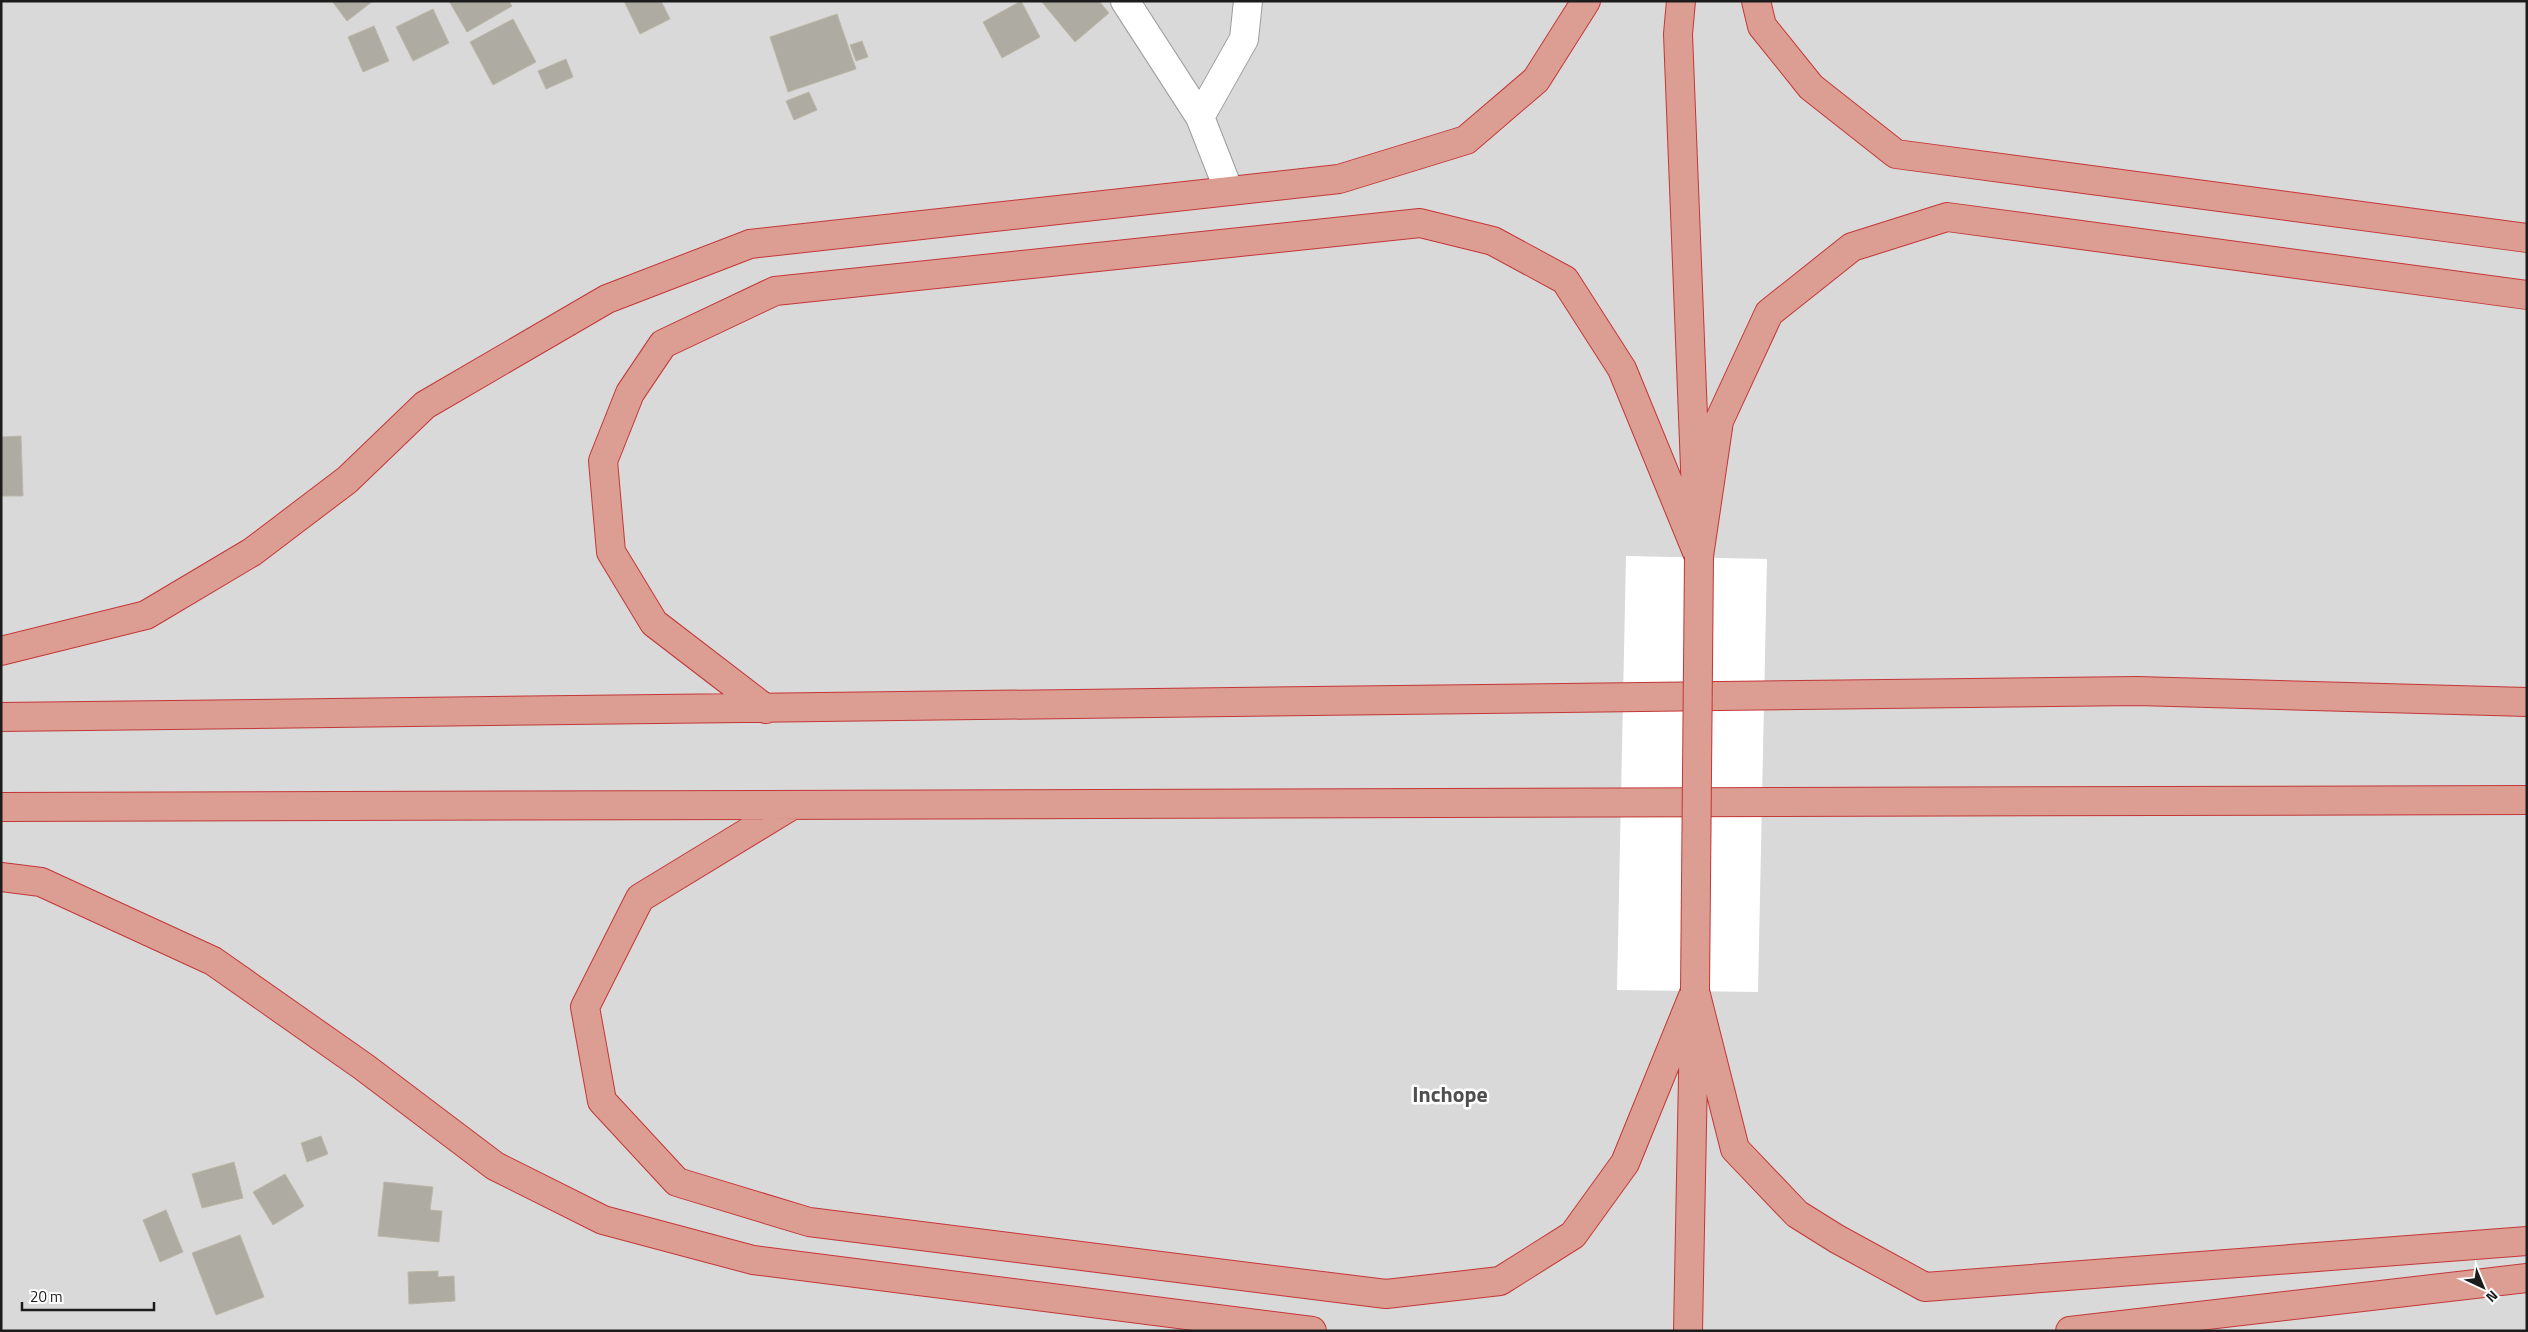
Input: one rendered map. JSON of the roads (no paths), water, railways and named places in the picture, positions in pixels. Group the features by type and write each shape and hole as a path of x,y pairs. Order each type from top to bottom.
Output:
{"highway":[{"path":"1,651 146,615 252,552 347,480 425,405 607,299 750,244 1339,179 1466,140 1536,80 1586,1"},
{"path":"1681,1 1678,34 1699,557 1695,991 1688,1331"},
{"path":"1756,1 1762,26 1811,87 1896,154 2527,238"},
{"path":"1699,557 1719,421 1769,314 1852,247 1860,244 1947,217 2527,295"},
{"path":"766,709 654,624 611,552 603,460 630,393 663,344 775,292 1420,223 1493,241 1565,280 1622,368 1699,557"},
{"path":"1,717 2137,691 2527,702"},
{"path":"2492,702 2527,694"},
{"path":"1,807 2521,802"},
{"path":"791,806 640,898 585,1007 602,1101 677,1182 809,1222 1386,1294 1500,1281 1573,1235 1624,1163 1695,991"},
{"path":"1,876 41,882 213,961 364,1067 495,1166 602,1220 753,1260 1312,1331"},
{"path":"1695,991 1735,1149 1797,1214 1837,1239 1926,1287 2527,1241"},
{"path":"2070,1331 2527,1278"}],"street":[{"path":"1125,1 1200,116 1229,191"},
{"path":"1200,116 1244,39 1248,1"}],"district":[{"name":"Inchope","path":"1450,1094"}]}
